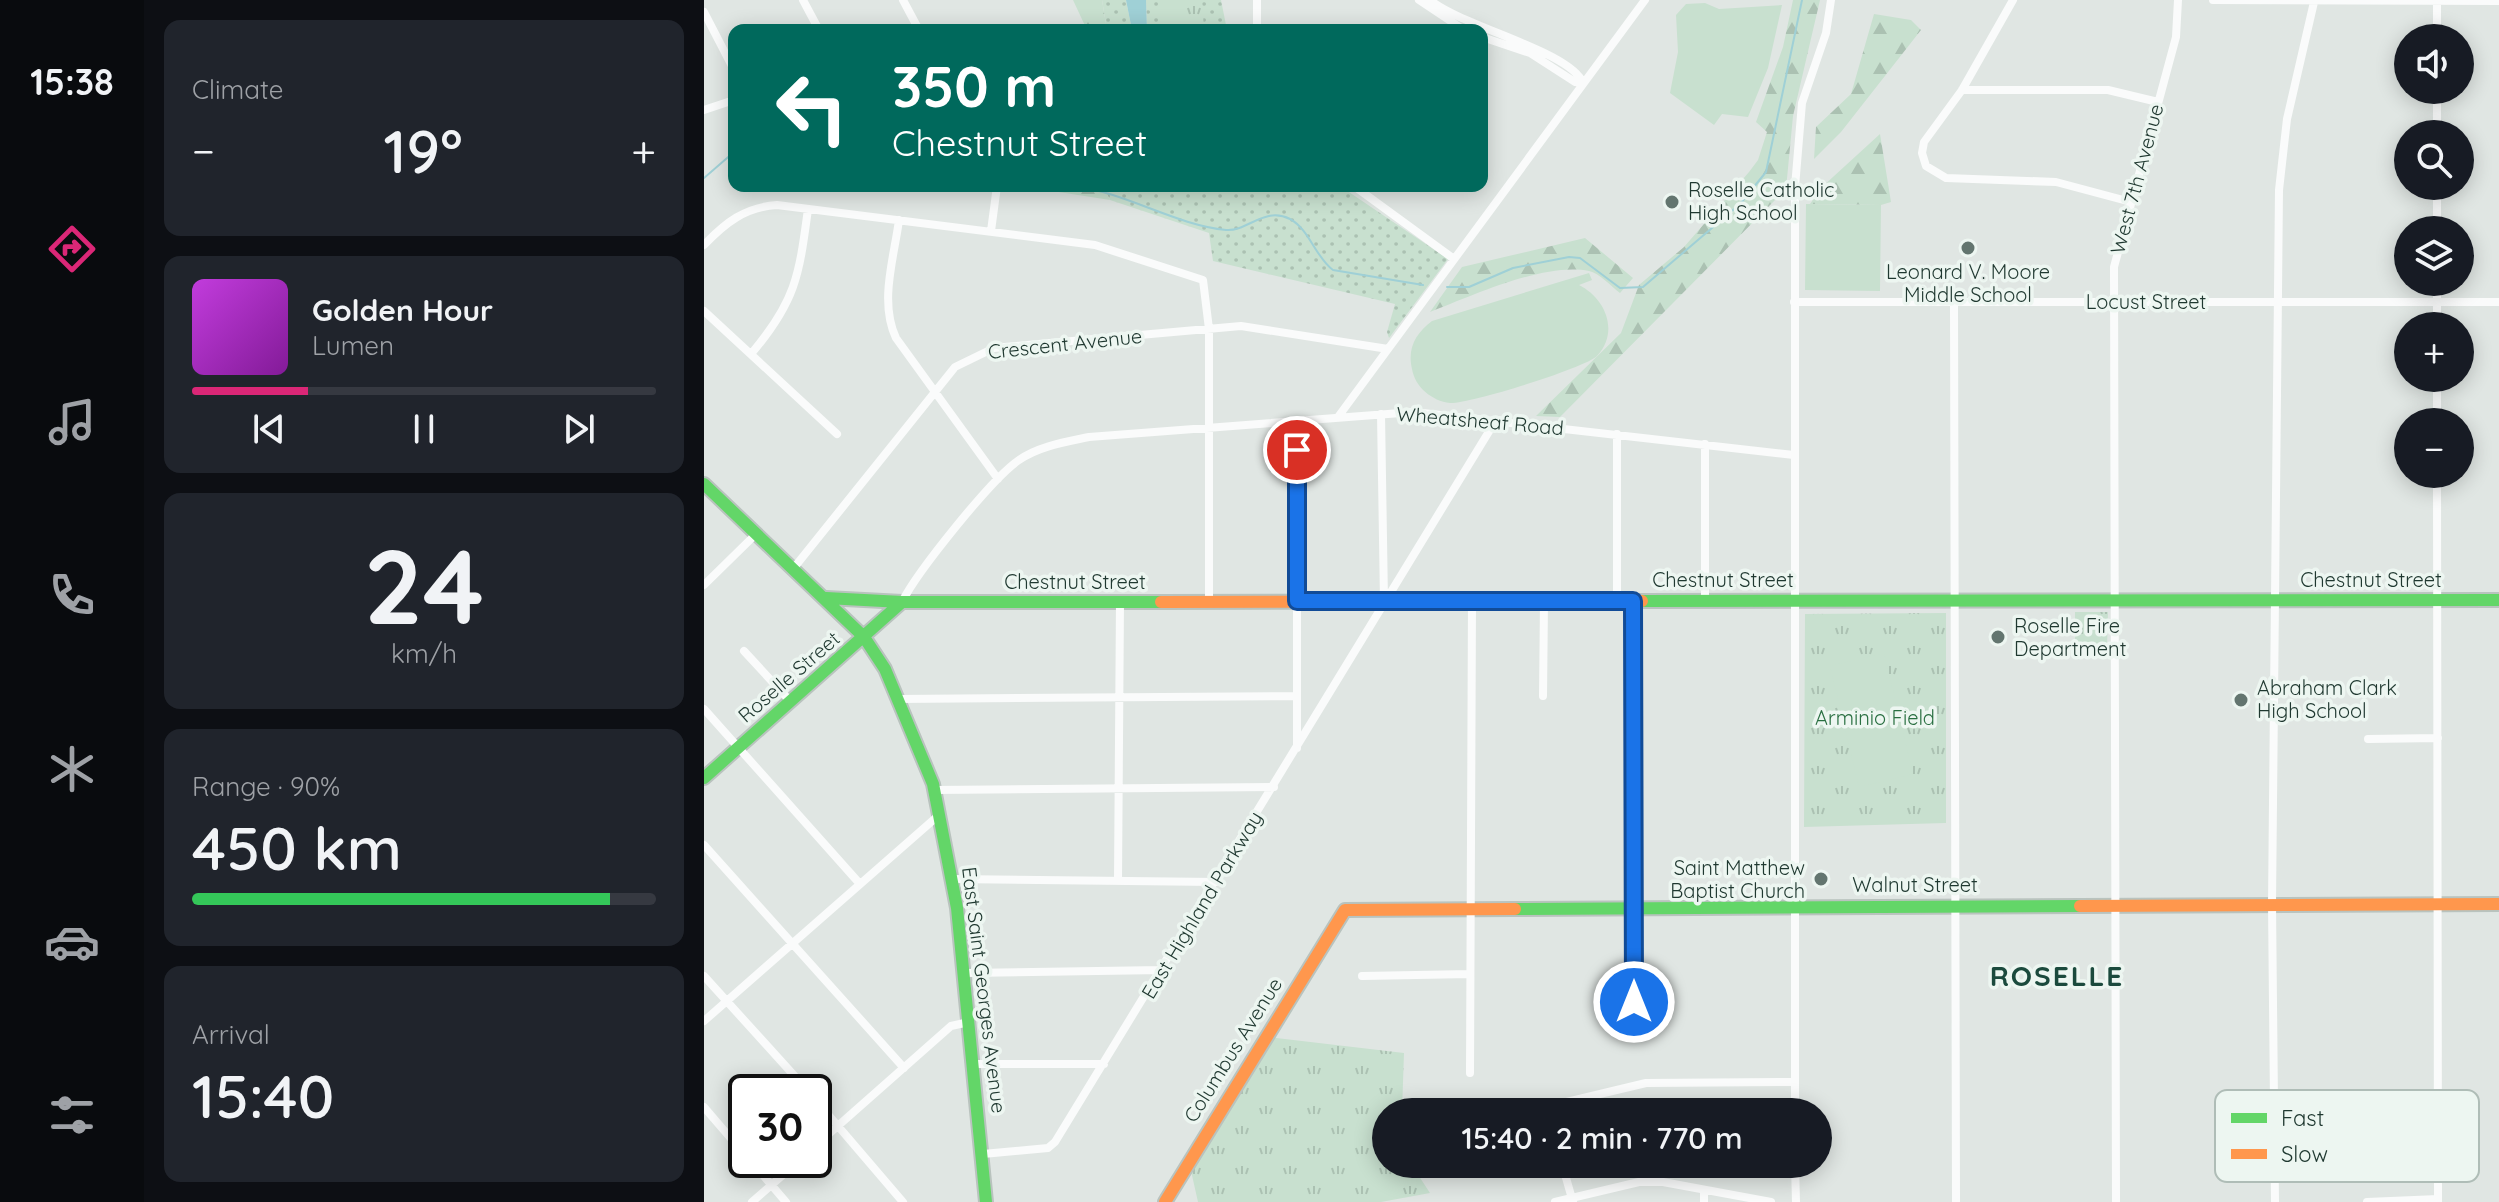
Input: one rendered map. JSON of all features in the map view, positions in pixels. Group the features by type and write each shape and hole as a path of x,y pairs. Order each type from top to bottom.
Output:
{"street":[{"path":"803,0 816,24"},
{"path":"903,0 916,24"},
{"path":"1257,0 1257,24"},
{"path":"1419,0 1455,24"},
{"path":"1430,0 1470,24"},
{"path":"1338,417 1645,0"},
{"path":"1795,1098 1794,302 1798,129 1802,103 1828,25 1831,0"},
{"path":"2013,0 1962,90 1923,147 1923,159 1935,174 1953,179 2056,182 2131,202"},
{"name":"West 7th Avenue","path":"2116,1202 2114,267 2176,37 2178,0"},
{"path":"2213,0 2499,1"},
{"path":"2437,0 2437,24"},
{"path":"2274,1090 2272,904 2279,190 2287,119 2314,2"},
{"path":"704,12 728,58"},
{"path":"1488,31 1549,56 1580,76 1583,83"},
{"path":"1488,39 1530,53 1575,82 1583,83"},
{"path":"1962,90 2108,90 2158,102"},
{"path":"704,110 728,102"},
{"path":"991,231 996,192"},
{"path":"1362,192 1454,259"},
{"path":"704,245 723,226 759,206 808,209 1095,245 1196,275 1205,286 1209,329 1209,602"},
{"path":"751,354 776,324 790,300 799,276 808,209"},
{"path":"899,220 887,304 888,322 896,338 998,479"},
{"path":"2437,296 2437,312"},
{"name":"Locust Street","path":"1794,302 2499,302"},
{"path":"1954,303 1956,1202"},
{"path":"704,311 837,434"},
{"name":"Crescent Avenue","path":"793,569 955,367 994,348 1241,326 1388,349"},
{"name":"Wheatsheaf Road","path":"902,602 908,589 998,479 1019,460 1061,443 1209,427 1414,412 1794,455"},
{"path":"1381,414 1384,602"},
{"path":"1297,420 1297,749"},
{"name":"East Highland Parkway","path":"983,1154 1048,1148 1162,970 1496,420"},
{"path":"1617,434 1617,601"},
{"path":"1705,444 1705,600"},
{"name":"East Saint Georges Avenue","path":"704,484 864,637 885,669 934,790 964,973 986,1202"},
{"path":"2437,488 2438,1090"},
{"path":"704,585 756,534"},
{"name":"Chestnut Street","path":"826,598 902,602 2499,600"},
{"path":"1118,881 1120,601"},
{"path":"1633,601 1634,1033"},
{"path":"864,637 902,602"},
{"path":"1470,1073 1472,602"},
{"path":"1543,696 1544,602"},
{"name":"Roselle Street","path":"704,778 864,637"},
{"path":"744,651 791,702"},
{"path":"898,699 1297,696"},
{"path":"704,709 860,884"},
{"path":"2368,739 2438,738"},
{"path":"934,790 1274,787"},
{"path":"704,1021 939,815"},
{"path":"704,845 904,1068"},
{"path":"951,879 1216,882"},
{"name":"Walnut Street","path":"1337,921 1345,910 1359,907 2499,904"},
{"name":"Columbus Avenue","path":"1165,1202 1337,921"},
{"path":"964,973 1162,970"},
{"path":"1362,976 1470,974"},
{"path":"704,976 793,1074"},
{"path":"832,1131 951,1026 969,1022"},
{"path":"974,1064 1104,1064"},
{"path":"1589,1098 1646,1083 1795,1082"},
{"path":"704,1107 728,1135"},
{"path":"832,1117 903,1202"},
{"path":"765,1178 786,1202"},
{"path":"752,1202 779,1178"},
{"path":"1566,1178 1572,1200"},
{"path":"1795,1178 1796,1202"},
{"path":"1555,1202 1639,1182 1771,1202"},
{"path":"2275,1182 2275,1202"},
{"path":"1704,1190 1704,1202"},
{"path":"2367,1202 2438,1200"}],"green space":[{"path":"1073,0 1102,0 1106,24 1084,24"},
{"path":"1102,0 1126,0 1131,24 1106,24"},
{"path":"1146,0 1221,0 1226,24 1147,24"},
{"path":"1167,0 1202,0 1204,24 1159,24 1160,3"},
{"path":"1793,0 1820,0 1793,116 1786,189 1560,417 1536,416 1621,333 1639,285 1684,247 1758,160 1767,132 1756,122 1783,47"},
{"path":"1705,3 1719,9 1782,5 1768,68 1748,117 1722,114 1714,125 1670,93 1678,52 1676,15 1686,4"},
{"path":"1874,14 1911,20 1921,30 1841,132 1814,159 1816,127 1851,94"},
{"path":"1880,134 1891,202 1881,205 1810,204 1822,187"},
{"path":"1059,192 1106,192 1110,200"},
{"path":"1106,192 1349,192 1448,259 1389,338 1387,332 1395,304 1213,261 1209,233 1110,200"},
{"path":"1806,204 1881,205 1880,291 1805,290"},
{"path":"1585,238 1633,278 1620,293 1593,272 1551,271 1508,282 1430,312 1462,267"},
{"path":"1589,273 1592,280 1579,285 1602,307 1608,336 1597,356 1588,362 1502,392 1461,402 1437,399 1425,392 1417,382 1411,361 1412,348 1417,336 1432,321"},
{"path":"2075,612 2108,612 2107,648 2075,649"},
{"name":"Arminio Field","path":"1946,613 1946,823 1804,827 1805,614"},
{"path":"1884,653 1913,774 1859,787 1830,666"},
{"path":"1267,1037 1404,1053 1402,1098 1372,1098 1372,1178 1420,1178 1430,1193 1381,1202 1198,1202 1189,1162"}],"water":[{"path":"1126,0 1146,0 1147,24 1131,24"}],"waterway":[{"path":"1447,287 1469,287 1513,268 1569,257 1580,258 1620,288 1643,287 1740,204 1766,172 1802,0"},
{"path":"704,178 728,157"},
{"path":"1102,192 1188,222 1226,230 1234,230 1264,217 1281,216 1297,224 1333,270 1423,285"}],"traffic: fast":[{"path":"704,484 864,637 885,669 933,784 957,908 986,1202"},
{"path":"826,598 902,602"},
{"path":"1642,601 2499,600"},
{"path":"704,778 902,602 1161,602"},
{"path":"1515,909 2080,906"}],"traffic: slow":[{"path":"1161,602 1642,601"},
{"path":"2080,906 2499,904"},
{"path":"1165,1202 1345,910 1515,909"}],"place":[{"name":"Roselle Catholic High School","path":"1672,202"},
{"name":"Leonard V. Moore Middle School","path":"1968,248"},
{"name":"Roselle Fire Department","path":"1998,637"},
{"name":"Abraham Clark High School","path":"2241,700"},
{"name":"Saint Matthew Baptist Church","path":"1821,879"}],"district":[{"name":"ROSELLE","path":"2057,976"}],"route":[{"path":"1297,450 1297,601 1633,601 1634,1002"}]}
